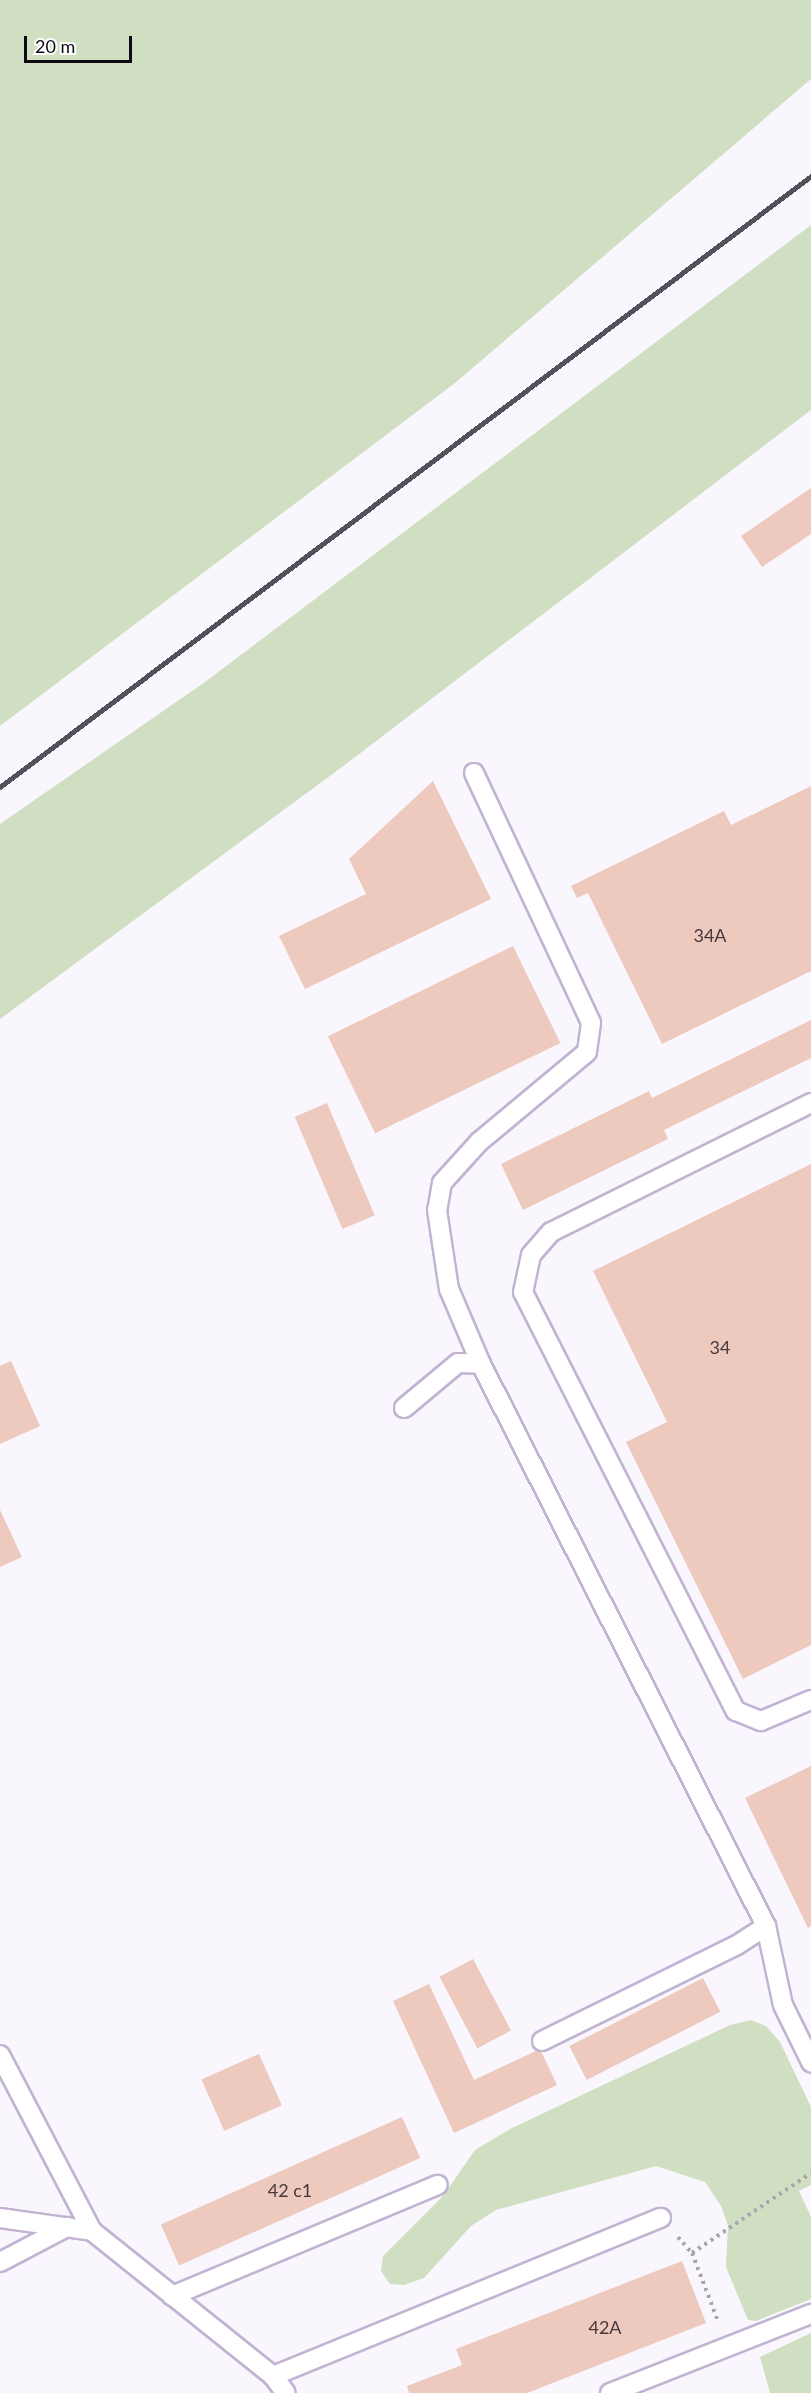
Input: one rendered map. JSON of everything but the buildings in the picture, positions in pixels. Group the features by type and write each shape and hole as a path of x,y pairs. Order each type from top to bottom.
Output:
{"lane":[{"path":"474,773 591,1023 587,1052 479,1142 442,1183 437,1210 449,1289 482,1364 766,1926 783,2005 811,2062"},
{"path":"811,1103 551,1232 531,1255 522,1292 736,1711 761,1721 811,1700"},
{"path":"404,1408 458,1363 482,1364"},
{"path":"542,2041 737,1945 766,1926"},
{"path":"0,2055 92,2231 273,2376 286,2393"},
{"path":"172,2296 438,2185"},
{"path":"0,2217 92,2231"},
{"path":"273,2376 661,2218"},
{"path":"0,2262 67,2227"},
{"path":"610,2393 811,2314"}],"path":[{"path":"692,2253 811,2173"},
{"path":"661,2218 692,2253 718,2319"}],"green space":[{"path":"0,0 811,0 811,79 455,383 0,726"},
{"path":"811,225 811,410 342,767 0,1019 0,824 205,682"},
{"path":"751,2020 766,2026 780,2042 811,2107 811,2185 799,2191 811,2217 811,2299 756,2321 748,2320 726,2267 728,2225 721,2206 705,2182 656,2166 496,2210 471,2226 424,2278 404,2285 390,2284 381,2271 383,2256 443,2196 475,2150 510,2129 730,2025"},
{"path":"811,2333 811,2393 770,2393 760,2357"}],"railway":[{"path":"0,787 811,176"}]}
